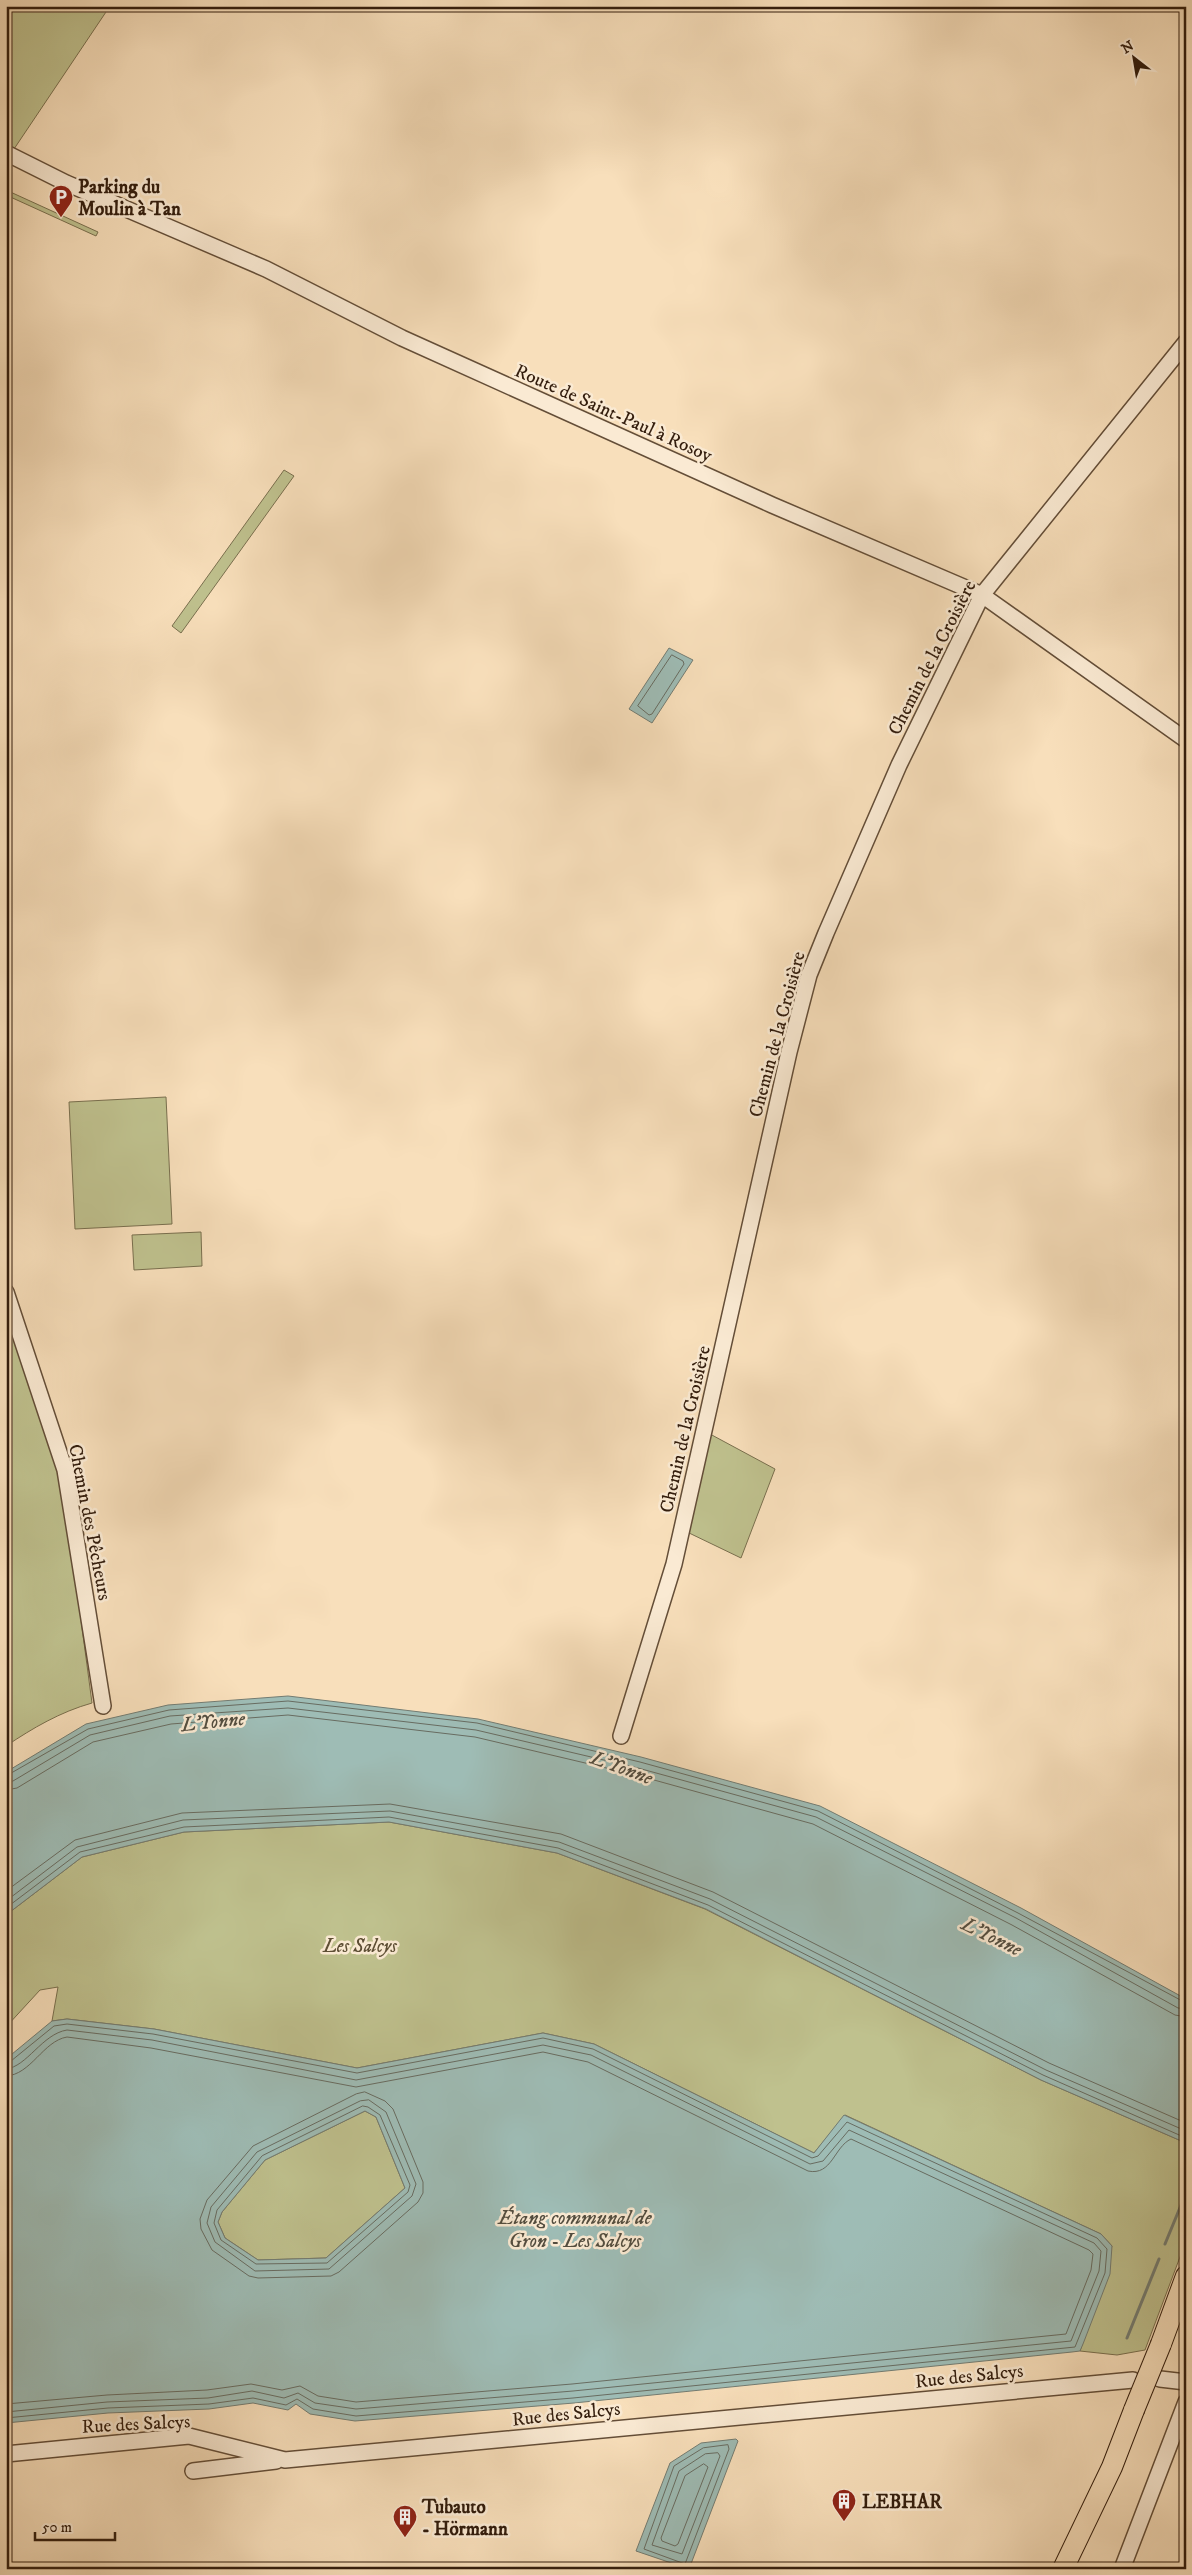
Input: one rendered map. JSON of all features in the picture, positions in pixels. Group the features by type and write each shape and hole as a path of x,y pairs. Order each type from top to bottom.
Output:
{"main road":[{"path":"1063,2569 1112,2467 1162,2344 1186,2276"}],"street":[{"name":"Route de Saint-Paul à Rosoy","path":"6,154 266,270 402,338 772,505 982,595 1186,740"},
{"name":"Chemin de la Croisière","path":"621,1736 674,1564 789,1052 809,975 899,765 982,595 1186,342"},
{"name":"Chemin des Pêcheurs","path":"6,1292 65,1470 103,1706"},
{"path":"1160,2378 1186,2382"},
{"name":"Rue des Salcys","path":"6,2454 189,2436 285,2460 1133,2380"},
{"path":"1122,2569 1182,2406 1186,2402"},
{"path":"193,2471 285,2460"}],"green space":[{"path":"6,6 110,6 14,149 6,145"},
{"path":"6,190 98,232 96,236 6,195"},
{"path":"284,470 294,476 181,633 172,626"},
{"path":"166,1097 172,1224 75,1229 69,1102"},
{"path":"201,1232 202,1266 134,1270 132,1235"},
{"path":"6,1301 61,1469 92,1703 47,1721 6,1746"},
{"path":"710,1434 775,1469 741,1558 687,1532"},
{"name":"Les Salcys","path":"389,1822 557,1853 705,1909 1041,2080 1186,2143 1186,2241 1145,2350 1117,2355 1080,2351 1112,2246 1101,2234 845,2115 814,2153 594,2044 543,2033 357,2068 154,2029 67,2019 52,2021 58,1987 40,1990 6,2027 6,1915 82,1857 184,1832"},
{"path":"365,2111 376,2117 405,2188 326,2258 258,2260 225,2238 218,2222 222,2212 265,2160"}],"water":[{"path":"669,648 693,660 652,723 629,709"},
{"name":"L'Yonne","path":"288,1696 478,1719 641,1757 820,1806 1021,1908 1186,1999 1186,2143 1041,2080 706,1909 557,1853 389,1822 184,1832 82,1857 6,1915 6,1772 86,1724 168,1705"},
{"name":"Étang communal de Gron - Les Salcys","path":"67,2019 154,2029 357,2068 543,2033 594,2044 814,2153 844,2115 1101,2234 1112,2246 1110,2274 1080,2351 574,2403 355,2421 310,2414 296,2404 288,2410 253,2403 209,2409 108,2413 6,2423 6,2059 52,2021","holes":["365,2111 376,2117 405,2188 326,2258 258,2260 225,2238 218,2222 222,2212 265,2160"]},
{"path":"736,2439 738,2441 689,2569 636,2551 670,2463 701,2443"}],"waterway":[{"path":"1165,2244 1186,2193"},
{"path":"1127,2338 1159,2259"}],"place":[{"name":"Parking du Moulin à Tan","path":"61,218"},
{"name":"LEBHAR","path":"844,2522"},
{"name":"Tubauto - Hörmann","path":"405,2538"}]}
